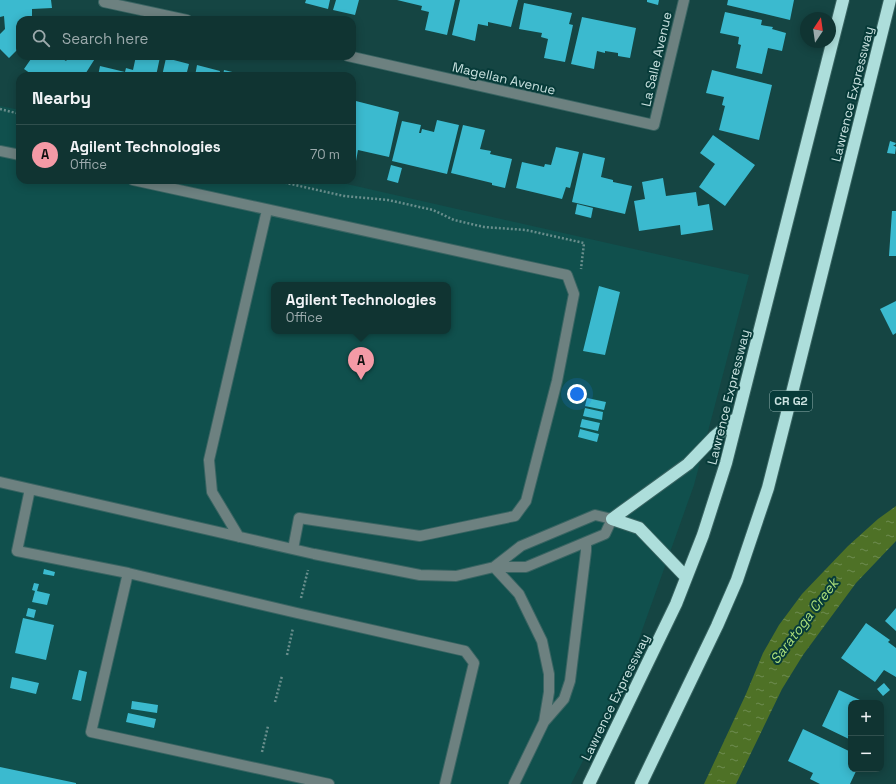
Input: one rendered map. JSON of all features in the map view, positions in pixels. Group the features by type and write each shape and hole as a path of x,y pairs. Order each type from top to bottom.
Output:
{"highway":[{"name":"Lawrence Expressway","path":"589,784 676,604 703,535 717,492 843,0"},
{"name":"Lawrence Expressway","path":"641,784 720,620 737,580 768,488 890,0"},
{"path":"612,519 688,464 714,437 737,418"},
{"path":"612,519 638,528 686,577"}],"street":[{"name":"La Salle Avenue","path":"654,125 684,0"},
{"path":"104,1 170,16"},
{"name":"Magellan Avenue","path":"356,58 654,125"},
{"path":"0,151 16,154"},
{"path":"151,184 568,274 574,294 557,381 526,501 515,516 420,536 299,518 293,549"},
{"path":"239,537 212,492 209,460 267,210"},
{"path":"0,482 293,549 420,574 456,576 494,567 526,567 605,534 612,519 595,515 521,546 494,567"},
{"path":"30,488 17,551 128,573 290,612 466,651 474,663 445,784"},
{"path":"514,784 544,722 564,699 570,681 586,543"},
{"path":"494,567 519,594 542,642 549,674 549,692 544,722"},
{"path":"128,573 91,732 329,784"}],"path":[{"path":"0,109 16,113"},
{"path":"290,184 344,196 388,200 433,210 454,220 484,227 526,230 584,243 581,272"},
{"path":"300,603 308,570"},
{"path":"287,655 294,626"},
{"path":"275,702 282,676"},
{"path":"262,752 268,726"}],"shaded area":[{"path":"0,106 16,109 16,184 347,184 749,275 694,485 624,681 571,784 0,784"}],"water":[{"name":"Saratoga Creek","path":"896,506 896,541 856,583 803,655 782,689 736,784 704,784 746,694 763,653 779,625 802,594 848,546 878,519"}],"building":[{"path":"0,0 51,0 52,8 32,9 32,16 16,16 16,51 9,58 0,49 0,34 5,29 4,16 0,17"},
{"path":"306,0 330,0 328,9 305,3"},
{"path":"336,0 359,0 355,15 333,10"},
{"path":"397,0 455,0 447,35 425,30 429,12 421,10 422,6"},
{"path":"460,0 518,0 511,27 488,22 488,26 478,24 475,41 452,35"},
{"path":"647,0 659,0 658,5 647,2"},
{"path":"728,0 794,0 790,20 727,5"},
{"path":"524,3 572,13 569,24 573,25 565,62 544,58 548,39 541,37 542,33 519,29"},
{"path":"725,12 762,20 761,25 773,27 772,29 786,33 782,51 768,48 762,74 736,68 741,45 738,44 739,37 720,33"},
{"path":"582,17 636,28 630,58 618,56 618,53 605,51 605,53 597,51 594,69 571,64"},
{"path":"30,60 94,60 87,72 28,72 24,69"},
{"path":"135,60 159,60 157,72 125,72 126,68 133,70"},
{"path":"166,60 174,60 189,64 187,72 163,72"},
{"path":"197,65 220,71 220,72 196,72"},
{"path":"100,66 125,72 99,72"},
{"path":"712,70 772,85 759,140 719,130 725,106 722,105 724,97 706,93"},
{"path":"356,101 399,112 389,157 358,150 356,161"},
{"path":"437,120 459,125 447,174 392,161 402,121 421,125 419,133 421,133 422,129 434,132"},
{"path":"463,125 485,130 480,149 491,151 490,154 512,159 505,188 492,185 492,183 451,173"},
{"path":"713,135 755,165 725,206 699,187 715,164 700,153"},
{"path":"890,141 896,143 893,145 896,147 895,154 887,153"},
{"path":"556,147 579,152 570,188 566,187 562,199 516,188 522,162 544,167 545,164 551,165"},
{"path":"583,153 605,158 601,177 613,180 613,182 632,186 625,214 572,202"},
{"path":"391,165 402,168 398,183 387,180"},
{"path":"663,178 666,196 696,192 698,206 709,204 713,230 681,235 680,225 639,231 634,201 645,199 642,182"},
{"path":"577,204 593,208 591,218 575,214"},
{"path":"892,211 896,211 896,256 889,256"},
{"path":"599,286 620,292 605,355 583,351"},
{"path":"896,301 896,333 893,335 880,309"},
{"path":"587,398 606,402 604,410 585,406"},
{"path":"585,408 603,412 602,420 583,416"},
{"path":"582,419 600,423 598,431 580,427"},
{"path":"580,429 599,434 597,442 578,437"},
{"path":"44,569 55,572 54,576 43,574"},
{"path":"34,583 39,584 37,591 50,594 47,605 32,602 35,591 32,590"},
{"path":"28,608 36,610 34,618 26,616"},
{"path":"896,608 896,631 885,621"},
{"path":"23,618 54,625 46,660 15,653"},
{"path":"866,623 890,640 888,642 896,648 896,677 884,670 875,682 841,658"},
{"path":"79,670 87,672 81,701 72,699"},
{"path":"12,677 39,683 36,694 10,688"},
{"path":"884,683 890,690 883,696 877,689"},
{"path":"839,690 860,700 848,700 848,739 822,726"},
{"path":"132,701 158,705 157,713 131,709"},
{"path":"128,713 156,719 154,728 126,722"},
{"path":"803,729 848,751 848,772 856,772 850,784 820,784 810,779 813,773 788,761"},
{"path":"0,767 76,783 76,784 0,784"}],"place":[{"name":"Agilent Technologies","path":"361,380"}]}
